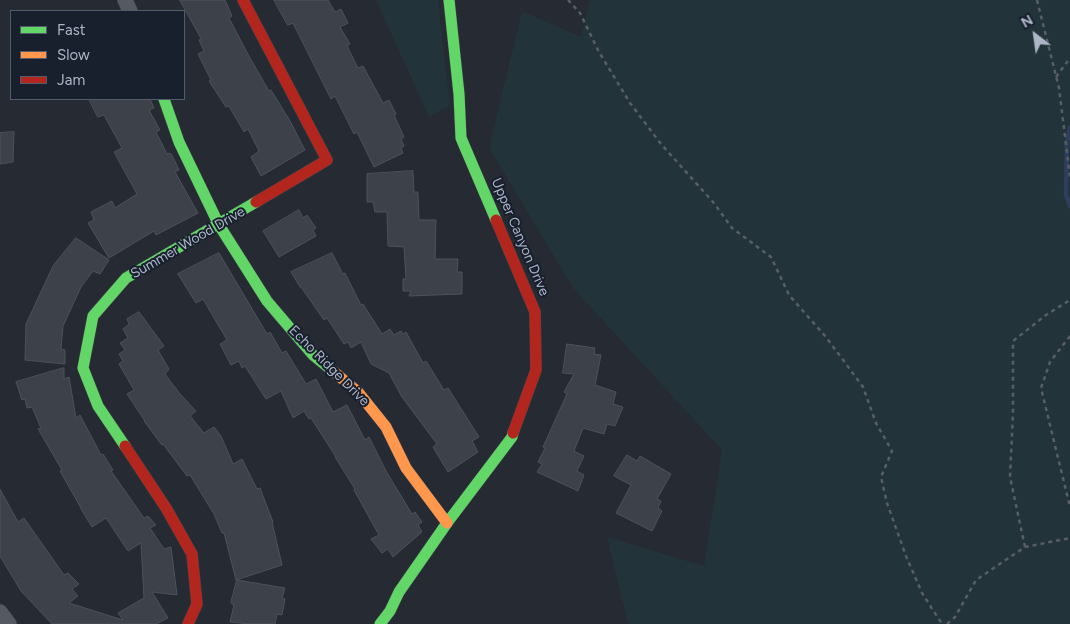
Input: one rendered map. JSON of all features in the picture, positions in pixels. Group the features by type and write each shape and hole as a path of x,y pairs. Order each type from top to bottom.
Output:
{"street":[{"name":"Summer Wood Drive","path":"188,624 197,604 192,554 156,492 98,406 83,368 93,316 126,278 327,160 243,0"},
{"name":"Upper Canyon Drive","path":"380,624 390,611 399,592 447,523 512,437 536,370 535,312 461,138 459,94 449,0"},
{"name":"Echo Ridge Drive","path":"164,100 179,142 219,225 267,302 314,355 358,392 386,426 406,468 447,523"},
{"path":"0,612 9,624"}],"path":[{"path":"568,0 580,13 599,52 630,103 661,144 713,202 732,228 771,257 789,295 826,338 863,387 876,423 892,451 881,477 887,503 906,556 922,593 942,624"},
{"path":"1037,1 1059,88 1070,177"},
{"path":"1056,77 1070,58"},
{"path":"1025,547 1010,476 1013,341 1046,315 1070,300"},
{"path":"1070,336 1050,362 1041,388 1070,507"},
{"path":"947,624 955,617 976,580 1025,547 1070,538"}],"shaded area":[{"path":"376,0 438,0 450,105 429,117"},
{"path":"590,0 1070,0 1070,624 628,624 607,537 704,566 722,450 573,288 489,148 522,11 581,37"}],"building":[{"path":"180,0 225,0 232,16 229,18 250,58 269,91 271,90 290,121 305,150 261,176 251,157 259,151 248,129 244,132 229,106 226,107 209,81 211,80 198,54 204,51 199,40 201,39"},
{"path":"274,0 328,0 335,12 341,9 348,23 340,27 350,44 347,46 358,68 363,66 383,103 389,100 404,137 401,139 404,146 401,148 403,153 374,167 357,132 354,134 335,96 331,99 293,23 288,25"},
{"path":"90,100 150,100 154,108 149,110 160,130 156,132 167,154 170,153 172,155 179,170 175,172 198,213 156,235 154,231 109,258 88,223 94,220 91,212 112,201 115,208 137,194 114,152 122,148 104,115 98,117"},
{"path":"14,132 13,162 0,164 0,133"},
{"path":"413,171 414,192 418,192 419,220 436,220 435,259 458,259 457,272 462,272 462,294 409,296 411,291 403,291 403,279 406,279 404,247 388,246 387,212 375,212 373,202 367,202 367,174"},
{"path":"299,210 303,218 307,215 316,228 313,230 316,236 279,257 263,231"},
{"path":"76,238 109,260 100,274 93,271 81,287 63,326 61,349 65,350 65,364 25,360 26,324 53,266"},
{"path":"219,253 267,334 270,332 282,353 286,351 306,384 316,379 333,412 347,405 365,440 369,437 386,471 412,514 415,512 422,522 418,525 422,532 393,557 388,549 382,553 371,539 379,535 355,489 311,418 309,419 304,411 293,418 281,391 266,399 245,366 242,368 239,361 231,365 220,344 227,340 203,299 196,303 178,274"},
{"path":"332,253 343,274 345,273 361,305 363,304 382,334 390,329 394,335 401,331 403,334 406,332 423,363 426,361 444,390 448,388 479,437 472,441 478,452 448,472 433,447 437,444 402,397 389,373 371,364 361,342 351,348 348,342 344,344 327,318 324,320 291,272"},
{"path":"139,312 164,346 158,350 169,369 165,374 196,411 190,416 204,433 214,427 221,436 233,464 242,459 257,489 260,488 273,522 282,565 236,580 224,533 222,533 214,514 190,475 187,476 162,445 127,394 134,390 119,364 123,361 119,354 125,350 120,343 128,338 123,329 129,324 127,319"},
{"path":"567,344 595,348 594,354 601,355 595,385 616,392 613,404 623,407 615,426 607,424 604,434 583,428 574,451 584,456 577,471 584,475 578,491 537,472 542,464 538,462 545,448 543,447 567,394 564,392 574,374 563,373"},
{"path":"64,368 64,379 69,377 76,418 80,415 101,455 103,454 113,470 111,471 144,518 148,516 156,525 150,528 164,549 171,547 177,595 152,592 168,618 156,624 52,624 21,591 0,556 0,489 18,522 24,518 64,575 68,573 79,584 72,589 78,596 69,603 123,620 118,613 144,598 141,543 128,551 106,518 92,527 38,429 41,428 32,407 27,408 25,399 22,400 16,382"},
{"path":"627,455 637,461 640,456 671,474 657,499 661,501 658,508 662,511 652,531 616,513 631,485 614,476"},
{"path":"237,580 285,588 282,598 285,599 282,615 277,614 275,624 230,622 234,605 231,603"}],"waterway":[{"path":"1070,127 1067,143 1066,195 1070,206"}],"traffic: fast":[{"path":"449,0 459,94 461,138 496,220"},
{"path":"164,100 179,142 219,225 267,301 313,355 334,372"},
{"path":"125,446 98,406 83,368 93,316 126,278 256,202"},
{"path":"380,624 390,611 399,592 447,523 512,437 513,433"}],"traffic: slow":[{"path":"334,372 358,392 386,427 406,468 447,523"}],"traffic: jam":[{"path":"243,0 327,160 256,202"},
{"path":"496,220 535,312 536,370 513,433"},
{"path":"125,446 166,508 192,554 197,604 188,624"}]}
